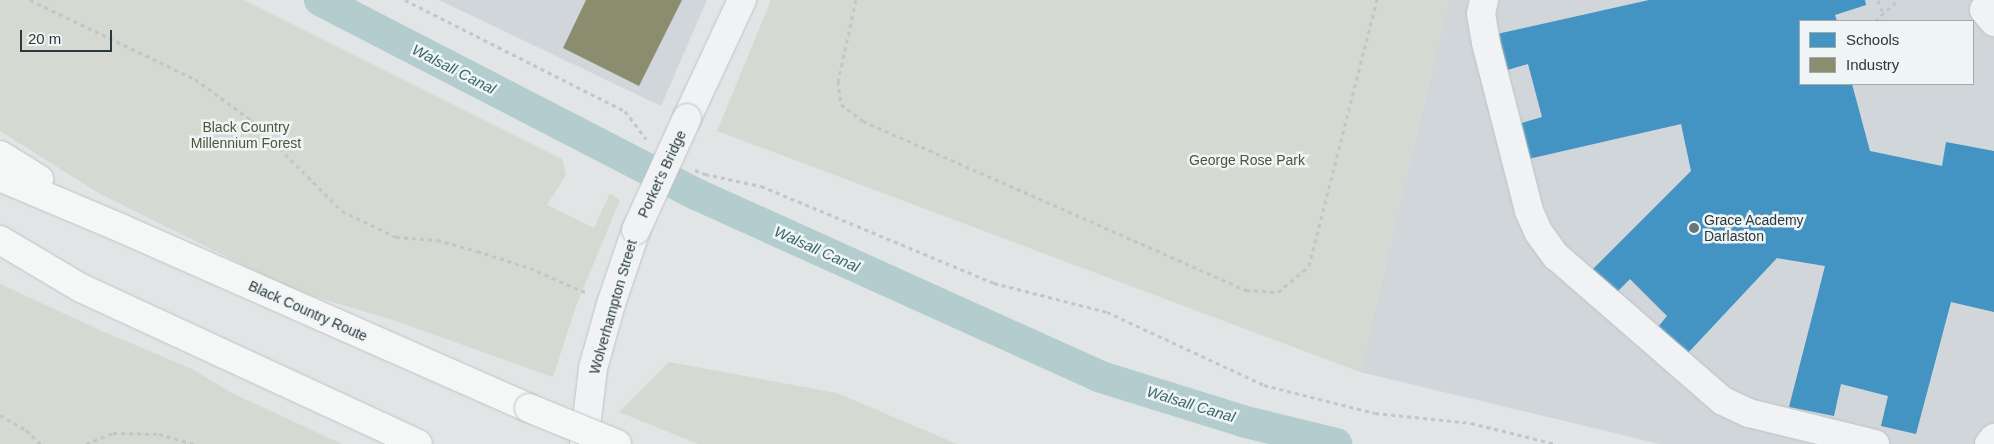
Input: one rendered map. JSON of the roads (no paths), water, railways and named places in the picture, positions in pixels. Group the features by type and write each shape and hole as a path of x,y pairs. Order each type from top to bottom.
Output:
{"highway":[{"path":"0,155 123,228"},
{"name":"Black Country Route","path":"0,177 123,228 529,408 617,444"},
{"path":"0,240 81,288 418,444"},
{"path":"0,262 81,288"}],"street":[{"name":"Porket's Bridge","path":"636,230 742,0"},
{"path":"1484,0 1481,14 1486,43 1529,211 1539,233 1556,256 1724,400 1749,413 1875,444"},
{"path":"1994,1 1984,10 1994,22"},
{"name":"Wolverhampton Street","path":"584,444 593,368 611,304 636,230"},
{"path":"1989,444 1994,438"}],"waterway":[{"name":"Walsall Canal","path":"320,0 698,195 1098,376 1246,422 1336,444"}],"place":[{"name":"Grace Academy Darlaston","path":"1694,228"}],"park label":[{"name":"Black Country Millennium Forest","path":"246,136"},
{"name":"George Rose Park","path":"1247,160"}]}
